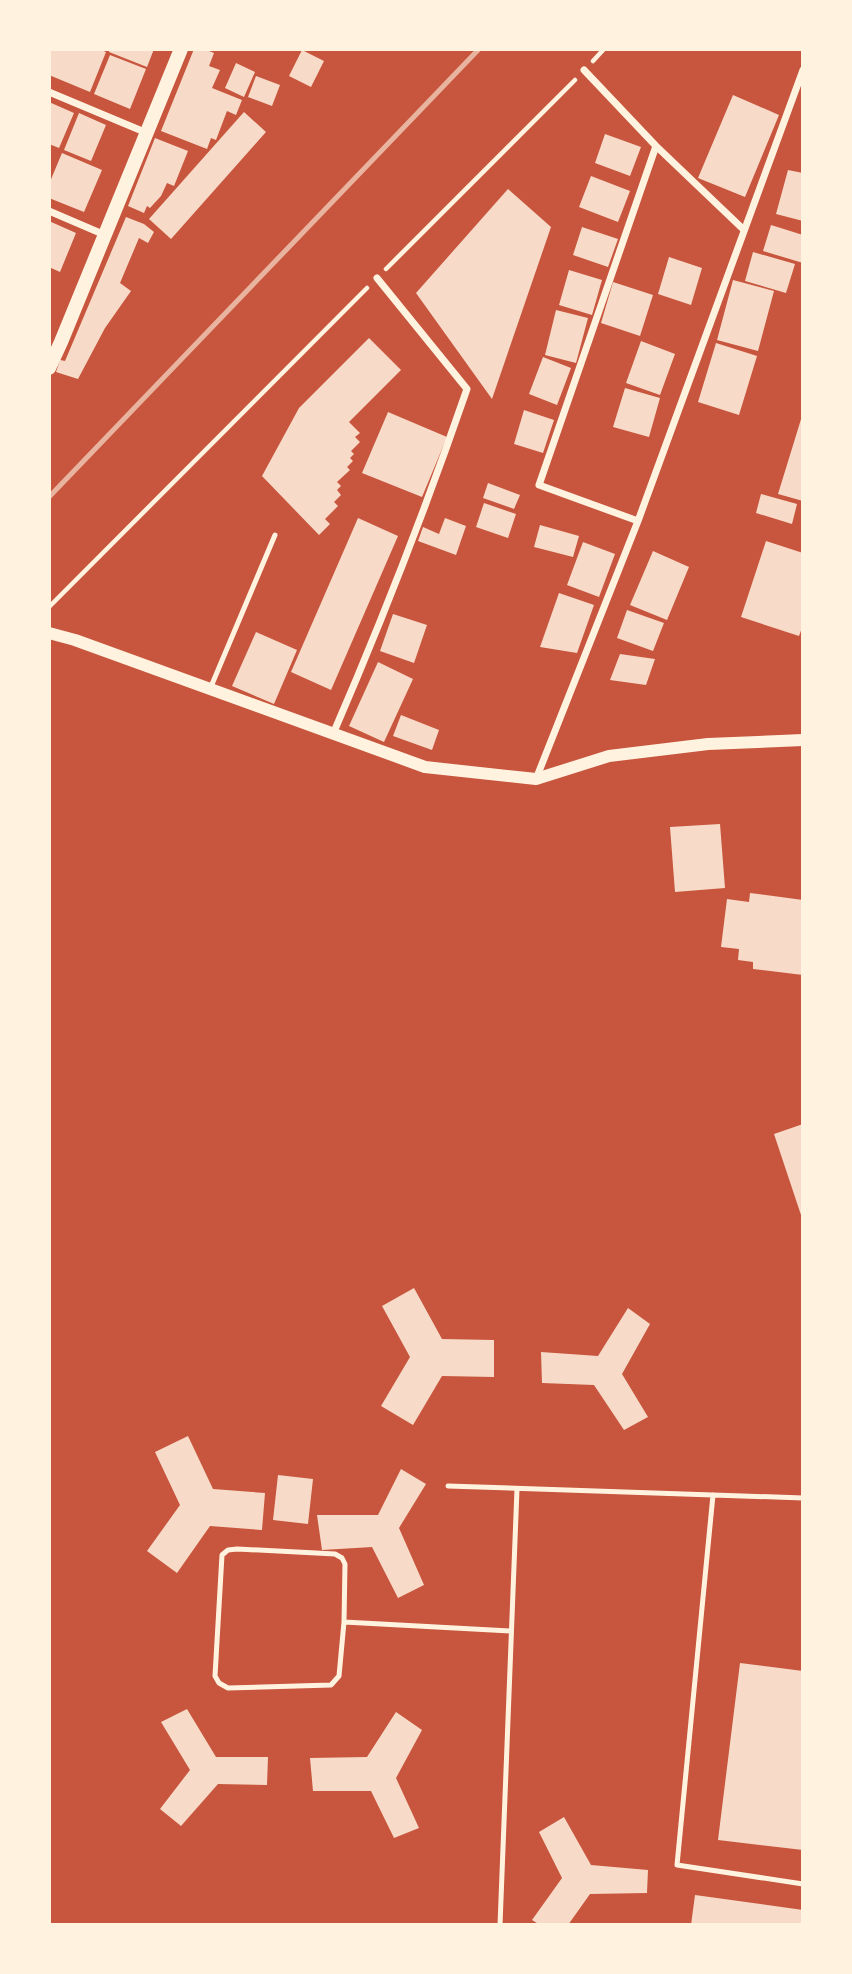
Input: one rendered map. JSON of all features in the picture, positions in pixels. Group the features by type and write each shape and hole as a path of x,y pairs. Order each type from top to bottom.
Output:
{"main road":[{"path":"49,368 55,339 105,235 181,49"}],"street":[{"path":"584,70 656,146 743,229"},
{"path":"536,779 638,521 803,70"},
{"path":"49,92 146,133"},
{"path":"638,521 539,485 656,146"},
{"path":"49,211 105,235"},
{"path":"333,734 437,473 467,389 377,278"},
{"path":"49,633 75,640 425,767 536,779 609,756 708,744 803,740"}],"lane":[{"path":"210,689 275,535"},
{"path":"448,1486 803,1498"},
{"path":"500,1925 517,1489"},
{"path":"713,1495 677,1865 803,1884"},
{"path":"228,1550 328,1552 342,1558 346,1573 344,1622 339,1676 331,1685 228,1688 219,1683 215,1676 222,1555 228,1550"},
{"path":"344,1622 511,1631"}],"path":[{"path":"49,607 604,49"}],"building":[{"path":"49,49 98,49 106,52 90,92 49,75"},
{"path":"110,49 154,49 147,67 109,52"},
{"path":"194,49 214,53 209,66 220,70 212,88 242,100 236,115 227,111 216,140 211,138 207,149 161,131"},
{"path":"302,50 324,61 311,87 289,76"},
{"path":"110,55 146,69 130,109 94,94"},
{"path":"236,63 255,72 244,97 225,88"},
{"path":"256,76 280,85 272,106 248,97"},
{"path":"733,95 779,115 745,197 698,178"},
{"path":"49,102 74,113 59,148 49,144"},
{"path":"244,112 266,132 171,239 149,219"},
{"path":"79,113 106,125 91,161 64,150"},
{"path":"605,134 641,147 630,176 595,163"},
{"path":"155,138 188,151 174,186 167,183 161,196 150,208 147,206 144,213 128,206"},
{"path":"62,153 102,170 84,212 49,198 49,184"},
{"path":"788,170 803,173 803,221 776,214"},
{"path":"591,176 630,191 618,222 579,207"},
{"path":"508,189 551,227 492,399 416,293"},
{"path":"126,217 144,224 154,232 148,243 139,238 120,283 131,291 105,328 78,379 56,372 60,360 65,361"},
{"path":"49,221 76,233 60,272 49,267"},
{"path":"771,225 803,235 803,263 763,251"},
{"path":"582,227 618,239 608,267 573,255"},
{"path":"753,252 795,264 786,293 745,281"},
{"path":"669,257 702,268 691,305 658,294"},
{"path":"569,270 602,280 592,315 559,305"},
{"path":"733,280 774,291 758,351 717,340"},
{"path":"613,282 653,295 640,336 601,323"},
{"path":"556,310 588,318 576,363 545,355"},
{"path":"369,338 401,370 349,422 360,433 355,437 360,442 351,451 354,454 350,458 353,461 347,467 350,470 337,482 341,486 337,490 341,495 334,502 338,506 325,519 330,524 319,535 262,476 299,408"},
{"path":"641,341 675,354 660,395 626,383"},
{"path":"716,343 757,356 739,415 698,402"},
{"path":"543,357 571,368 557,405 529,394"},
{"path":"625,388 660,398 649,437 613,427"},
{"path":"524,410 554,420 543,453 514,444"},
{"path":"388,412 447,437 422,497 362,473"},
{"path":"803,416 803,501 778,494"},
{"path":"488,483 520,495 514,509 483,498"},
{"path":"761,494 797,504 792,524 756,513"},
{"path":"484,503 516,514 508,538 476,527"},
{"path":"358,518 398,536 331,690 291,672"},
{"path":"445,518 466,526 456,555 418,541 423,527 439,534"},
{"path":"540,525 579,536 573,557 534,547"},
{"path":"766,541 803,553 803,625 799,636 741,617"},
{"path":"583,542 615,554 599,597 567,585"},
{"path":"653,551 689,567 667,620 630,605"},
{"path":"559,593 594,605 577,653 540,647"},
{"path":"627,610 664,623 653,651 617,638"},
{"path":"393,614 427,625 414,663 380,651"},
{"path":"256,632 297,650 274,704 232,686"},
{"path":"620,654 655,659 646,685 610,680"},
{"path":"378,662 413,679 384,742 349,726"},
{"path":"401,715 439,730 432,750 393,736"},
{"path":"720,824 725,888 675,892 670,827"},
{"path":"750,893 803,900 803,975 753,969 753,962 738,960 739,949 721,947 727,899 749,902"},
{"path":"803,1124 803,1221 774,1134"},
{"path":"414,1288 442,1339 494,1340 494,1377 442,1376 413,1425 381,1406 410,1357 382,1306"},
{"path":"628,1308 650,1324 622,1374 648,1417 624,1430 594,1385 542,1383 541,1352 598,1356"},
{"path":"188,1436 213,1489 265,1493 262,1530 210,1526 177,1573 147,1551 180,1505 155,1452"},
{"path":"401,1469 426,1484 399,1528 424,1585 398,1598 372,1547 322,1550 317,1515 378,1515"},
{"path":"278,1475 313,1479 308,1524 273,1520"},
{"path":"740,1663 803,1671 803,1850 718,1840"},
{"path":"187,1709 216,1757 268,1757 267,1785 218,1784 181,1826 160,1809 190,1770 161,1722"},
{"path":"396,1712 422,1730 396,1778 419,1828 394,1838 371,1791 313,1791 310,1758 367,1757"},
{"path":"564,1817 591,1865 648,1870 647,1893 590,1894 568,1925 540,1925 532,1920 562,1878 539,1832"},
{"path":"695,1895 803,1910 802,1925 691,1925"}],"railway":[{"path":"49,497 479,49"}]}
